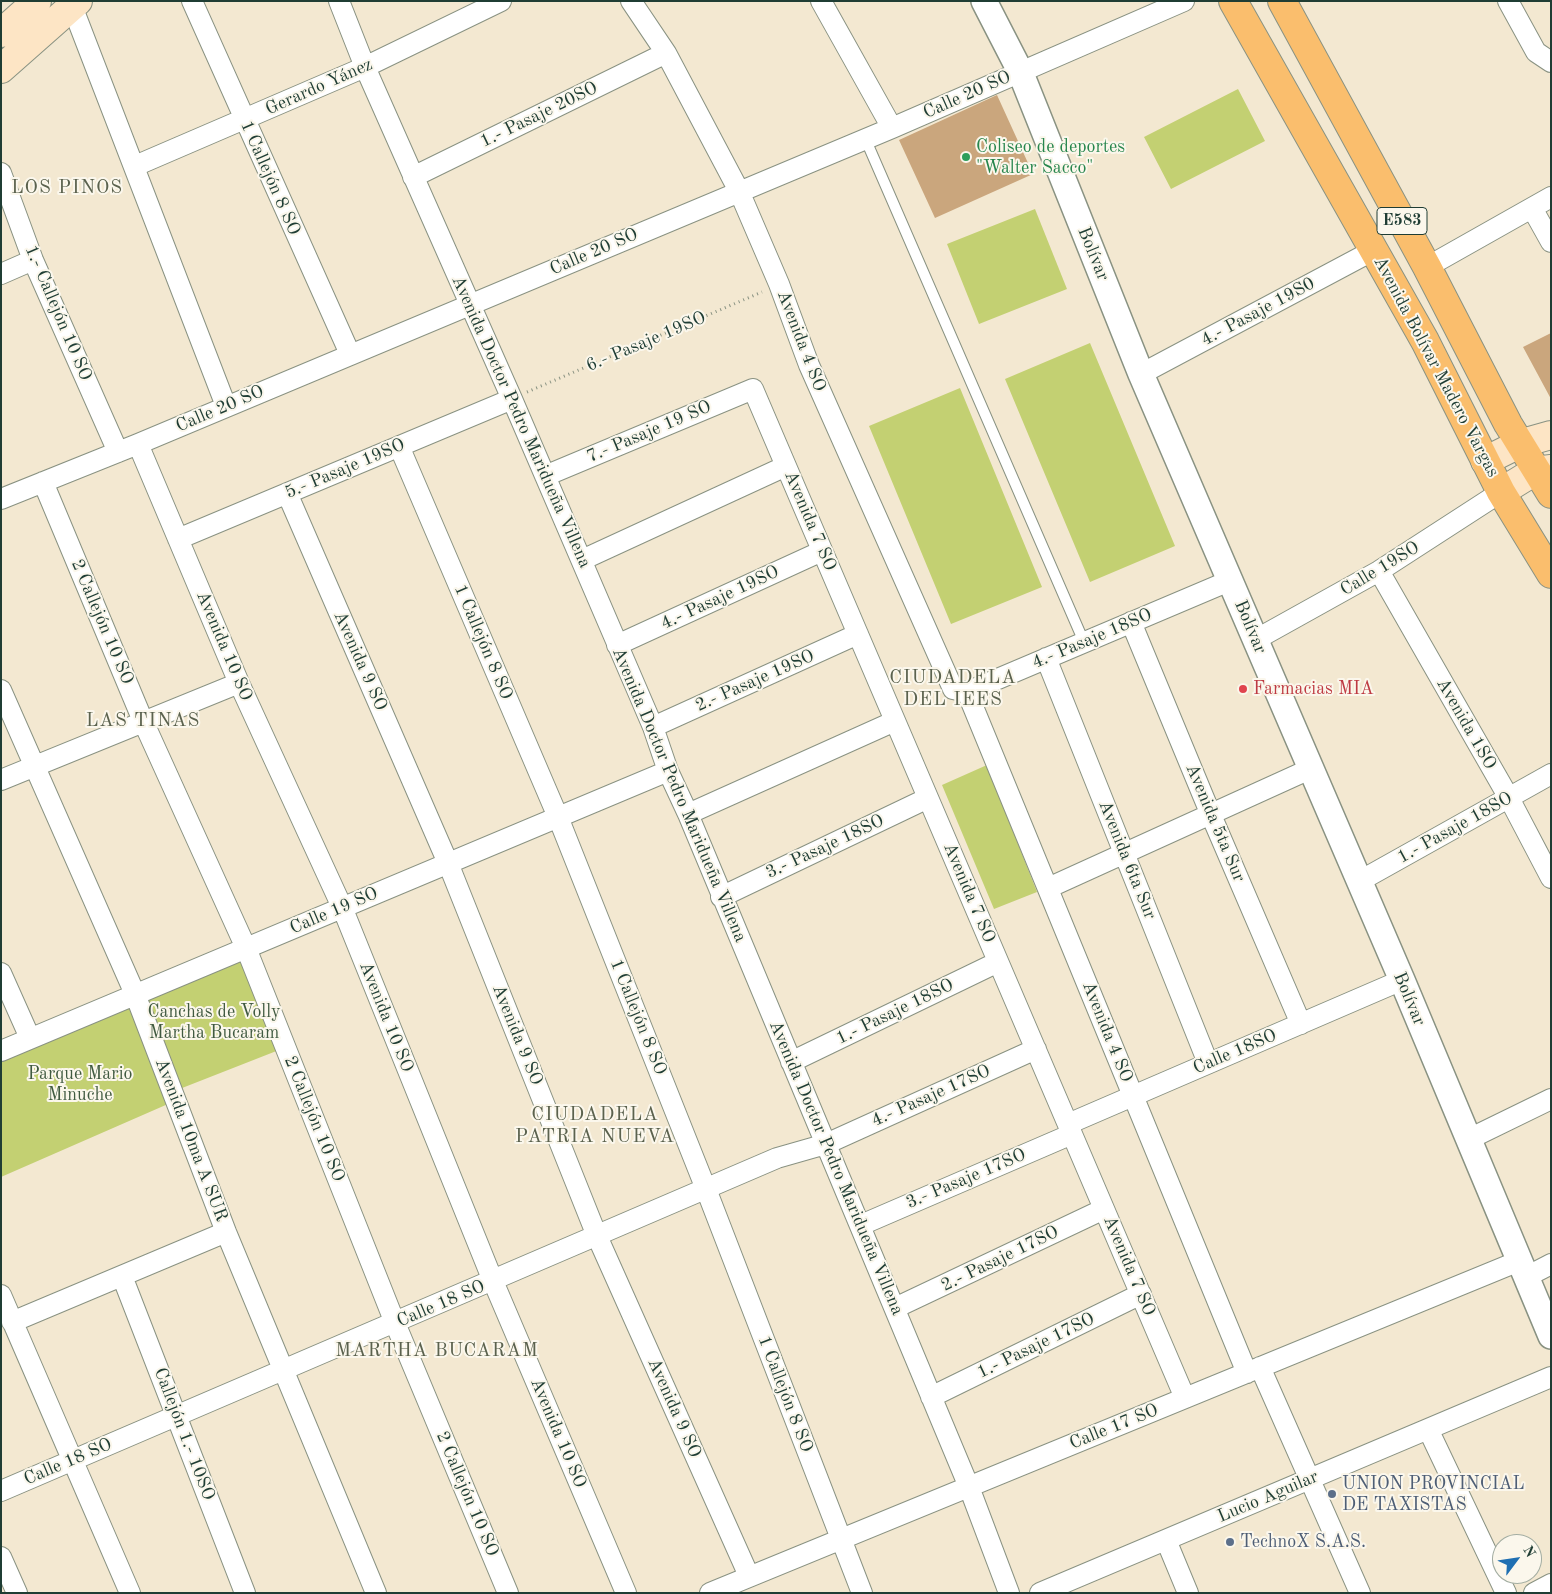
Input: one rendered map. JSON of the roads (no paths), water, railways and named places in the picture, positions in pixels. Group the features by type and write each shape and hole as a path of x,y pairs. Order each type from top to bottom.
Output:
{"main road":[{"path":"1,33 37,1"},
{"name":"Avenida Bolívar Madero Vargas","path":"1233,1 1425,340 1501,492 1551,574"},
{"name":"Avenida Bolívar Madero Vargas","path":"1282,1 1427,267 1519,444 1543,470 1551,494"},
{"path":"1,69 75,4"},
{"path":"1485,461 1519,444 1551,435"},
{"path":"1501,492 1543,470"}],"street":[{"name":"1 Callejón 8 SO","path":"192,1 244,121 350,354"},
{"name":"Avenida Doctor Pedro Maridueña Villena","path":"339,1 365,67 512,399 653,727 668,771 688,814 721,897 861,1225 969,1487 1009,1593"},
{"name":"Gerardo Yánez","path":"135,166 244,121 365,67 501,1"},
{"name":"Avenida 4 SO","path":"632,1 666,53 739,191 779,284 809,365 960,690 1048,888 1133,1095 1254,1370 1310,1479 1360,1593"},
{"path":"821,1 892,128"},
{"name":"Bolívar","path":"984,1 1020,71 1141,374 1358,882 1402,980 1467,1140 1551,1336"},
{"name":"Calle 20 SO","path":"2,495 43,482 138,444 892,128 1184,1"},
{"path":"1508,1 1536,52 1551,62"},
{"path":"75,4 226,406"},
{"name":"1.- Pasaje 20SO","path":"413,177 666,53"},
{"name":"1.- Callejón 10 SO","path":"1,173 33,260 118,452"},
{"path":"1427,267 1551,197"},
{"path":"1532,208 1551,242"},
{"name":"4.- Pasaje 19S0","path":"1141,374 1374,250"},
{"path":"1,274 33,260"},
{"name":"Avenida 7 SO","path":"753,389 1185,1398"},
{"name":"7.- Pasaje 19 SO","path":"545,476 753,389"},
{"name":"5.- Pasaje 19SO","path":"178,539 512,399"},
{"name":"Avenida 10 SO","path":"138,444 239,683 342,907 493,1281 626,1593"},
{"name":"1 Callejón 8 SO","path":"399,446 558,817 706,1189 862,1593"},
{"path":"582,560 786,466"},
{"name":"2 Callejón 10 SO","path":"43,482 143,721 246,948 395,1323 508,1593"},
{"name":"Calle 19SO","path":"1256,640 1379,571 1501,492"},
{"name":"Avenida 9 SO","path":"287,493 448,863 597,1236 749,1576"},
{"name":"4.- Pasaje 19SO","path":"617,645 822,551"},
{"name":"Avenida 1SO","path":"1379,571 1509,798 1551,878"},
{"name":"4.- Pasaje 18SO","path":"960,690 1046,658 1229,581"},
{"name":"Avenida 5ta Sur","path":"1131,622 1210,815 1301,1024"},
{"name":"2.- Pasaje 19SO","path":"653,727 858,634"},
{"name":"Avenida 6ta Sur","path":"1046,658 1208,1063"},
{"path":"1,780 239,683"},
{"name":"Avenida 10ma A SUR","path":"1,690 33,767 135,994 226,1232 376,1593"},
{"path":"688,814 895,721"},
{"path":"1048,888 1310,769"},
{"name":"Calle 19 SO","path":"1,1051 668,771"},
{"name":"1.- Pasaje 18SO","path":"1358,882 1551,774"},
{"name":"3.- Pasaje 18SO","path":"721,897 928,798"},
{"name":"1.- Pasaje 18SO","path":"791,1062 998,962"},
{"path":"1,973 30,1038"},
{"name":"Calle 18SO","path":"1070,1129 1133,1095 1402,980"},
{"name":"4.- Pasaje 17SO","path":"826,1144 1036,1049"},
{"path":"1467,1140 1551,1098"},
{"name":"3.- Pasaje 17SO","path":"861,1225 1070,1129"},
{"name":"Calle 18 SO","path":"1,1491 777,1158 826,1144"},
{"name":"2.- Pasaje 17SO","path":"895,1308 1104,1209"},
{"path":"12,1322 226,1232"},
{"name":"Calle 17 SO","path":"710,1593 1254,1370 1522,1269 1551,1264"},
{"name":"Callejón 1.- 10SO","path":"122,1276 245,1593"},
{"name":"1.- Pasaje 17SO","path":"931,1397 1141,1294"},
{"path":"1,1295 130,1593"},
{"name":"Lucio Aguilar","path":"1040,1593 1551,1377"},
{"path":"1428,1429 1506,1593"},
{"path":"1166,1540 1188,1593"},
{"path":"1,1557 17,1593"},
{"path":"1534,1593 1551,1584"}],"lane":[{"path":"866,138 1084,642"}],"place":[{"name":"Coliseo de deportes \"Walter Sacco\"","path":"966,157"},
{"name":"Farmacias MIA","path":"1243,689"},
{"name":"UNION PROVINCIAL DE TAXISTAS","path":"1332,1494"},
{"name":"TechnoX S.A.S.","path":"1230,1542"}],"district":[{"name":"LOS PINOS","path":"67,188"},
{"name":"CIUDADELA DEL IEES","path":"953,689"},
{"name":"LAS TINAS","path":"143,721"},
{"name":"CIUDADELA PATRIA NUEVA","path":"595,1126"},
{"name":"MARTHA BUCARAM","path":"437,1351"}],"park label":[{"name":"Canchas de Volly Martha Bucaram","path":"214,1022"},
{"name":"Parque Mario Minuche","path":"80,1084"}]}
